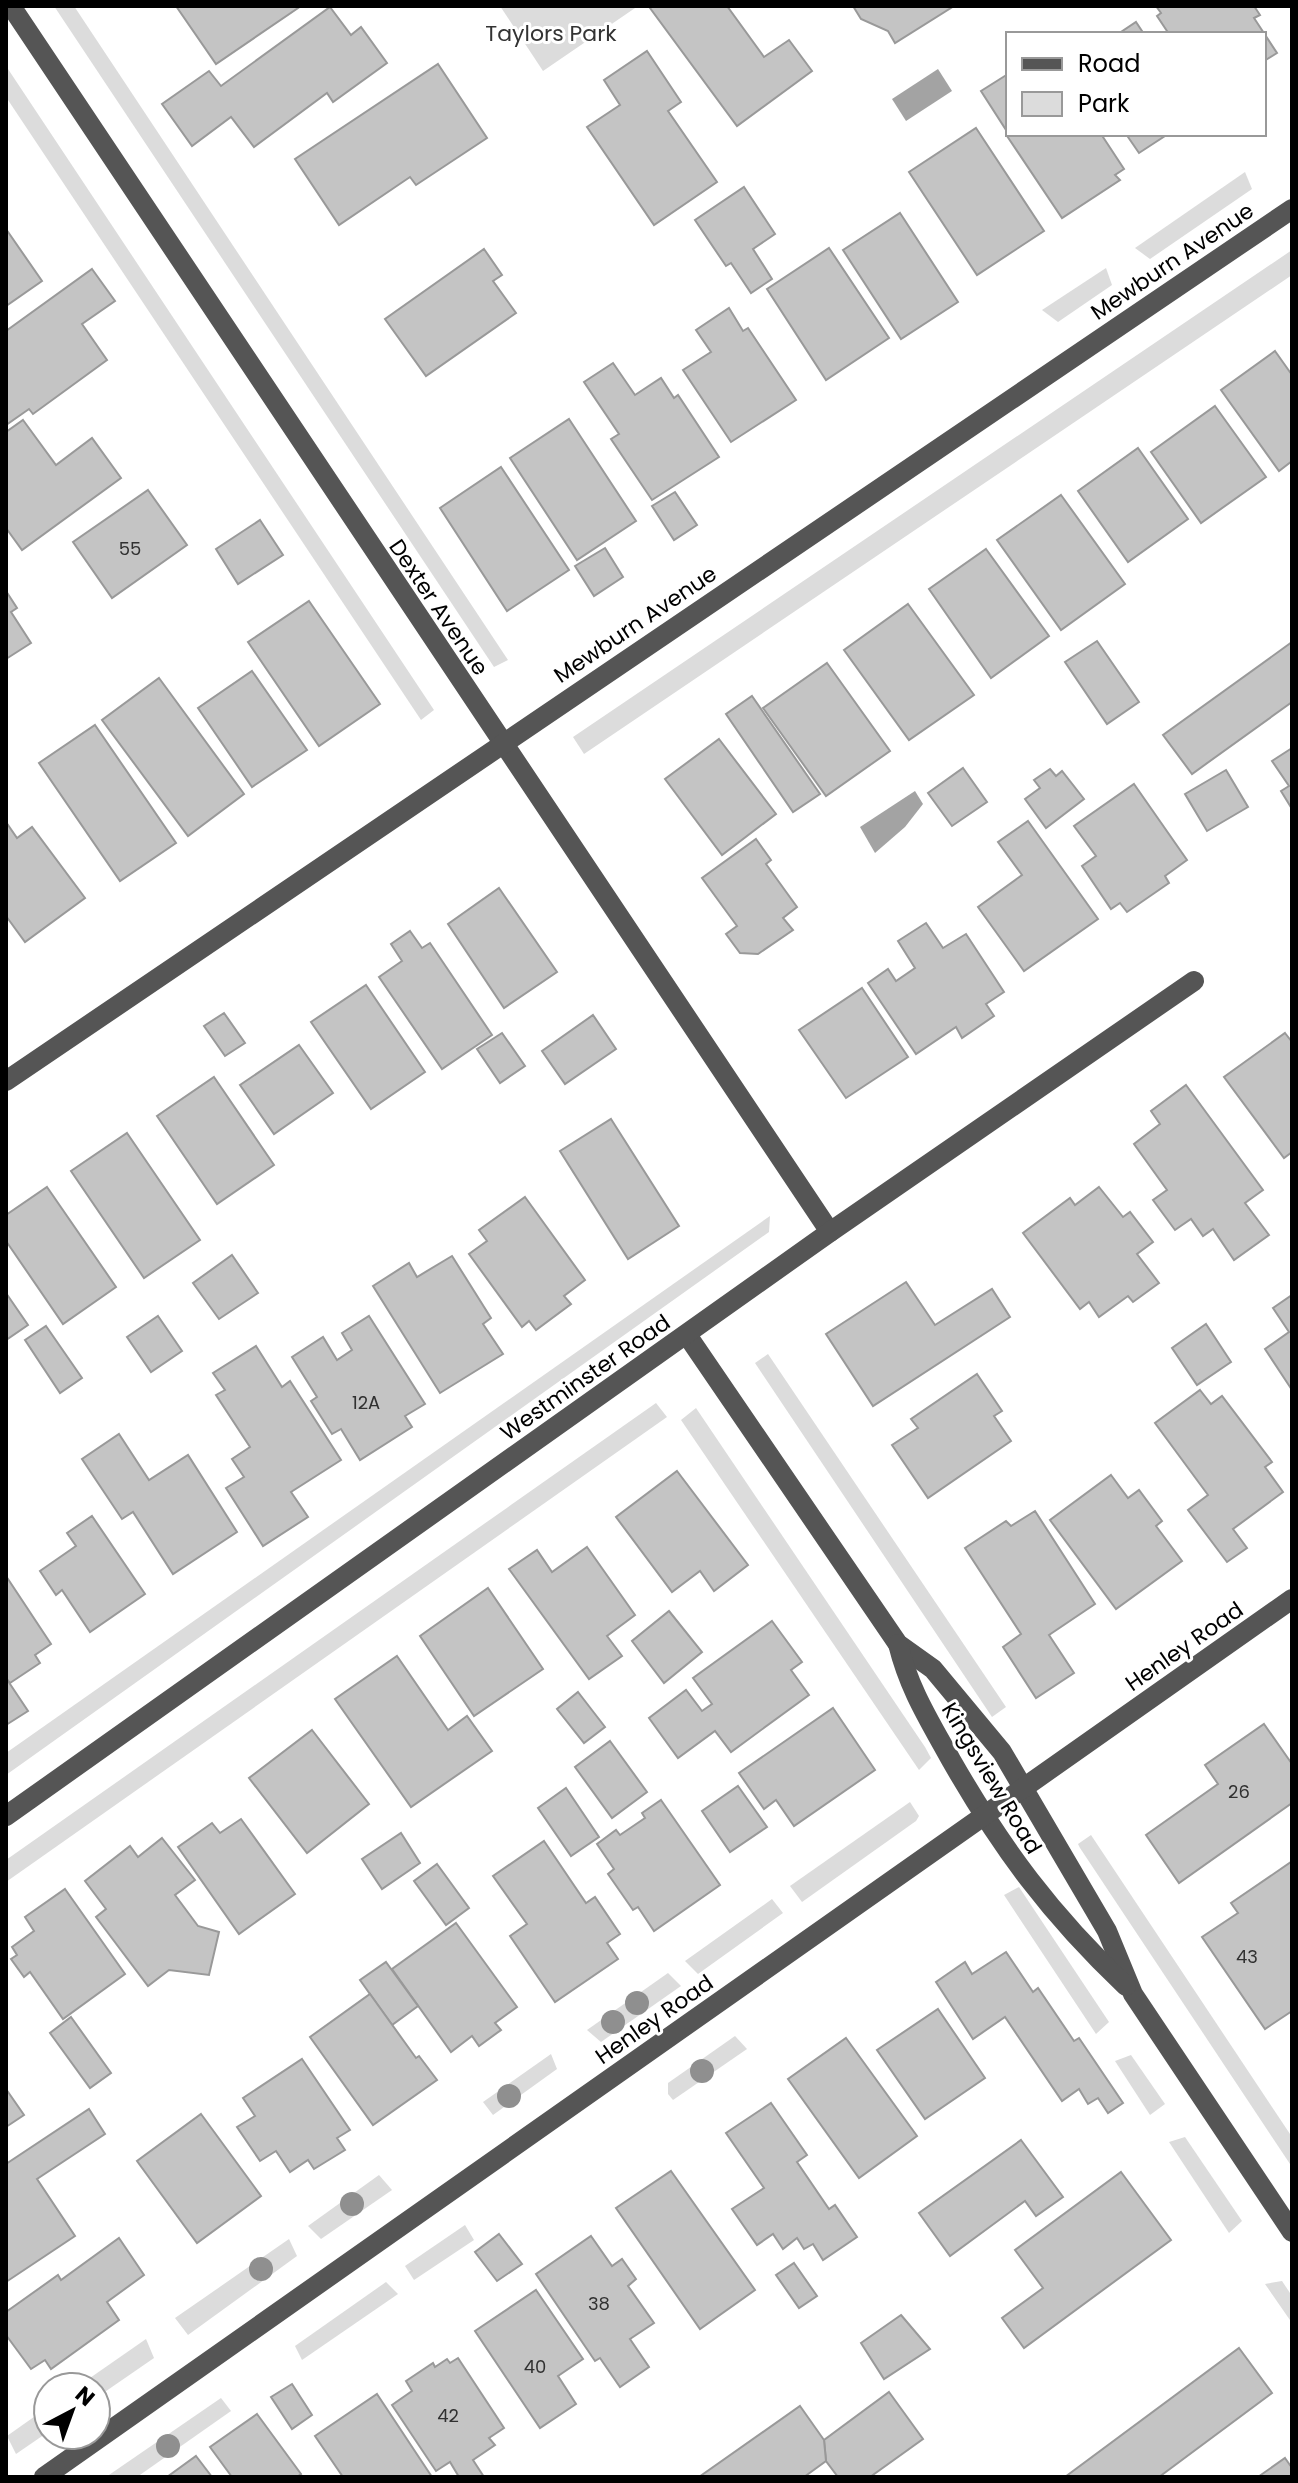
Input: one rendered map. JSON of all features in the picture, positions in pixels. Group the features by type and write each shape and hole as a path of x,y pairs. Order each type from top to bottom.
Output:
{"street":[{"name":"Dexter Avenue","path":"11,6 830,1232"},
{"name":"Mewburn Avenue","path":"6,1081 501,742 1292,209"},
{"name":"Westminster Road","path":"6,1816 830,1232 1194,981"},
{"name":"Kingsview Road","path":"687,1335 898,1644 933,1669 1002,1752 1107,1931 1133,1994 1292,2232"},
{"name":"Henley Road","path":"44,2477 1292,1599"},
{"name":"Kingsview Road","path":"898,1644 907,1683 983,1817 1020,1871 1078,1941 1133,1994"}],"green space":[{"path":"54,6 74,6 508,660 494,667"},
{"name":"Taylors Park","path":"500,6 638,6 543,71"},
{"path":"6,66 434,710 421,720 6,97"},
{"path":"1245,172 1252,189 1150,259 1135,248"},
{"path":"1292,250 1292,275 584,754 573,737"},
{"path":"1106,268 1112,285 1058,322 1042,310"},
{"path":"770,1216 769,1232 6,1775 6,1753"},
{"path":"768,1354 1006,1707 992,1717 755,1363"},
{"path":"656,1403 667,1417 6,1882 6,1860"},
{"path":"696,1408 925,1747 931,1758 919,1770 681,1420"},
{"path":"910,1802 919,1816 916,1821 802,1902 790,1886"},
{"path":"1091,1835 1292,2137 1292,2167 1080,1848 1078,1844"},
{"path":"1019,1887 1109,2022 1096,2034 1004,1895"},
{"path":"772,1899 783,1913 698,1974 685,1961"},
{"path":"668,1973 681,1986 601,2042 587,2030"},
{"path":"735,2036 747,2049 673,2100 668,2094 668,2083"},
{"path":"551,2054 557,2069 493,2115 483,2102"},
{"path":"1131,2055 1165,2104 1150,2115 1115,2061"},
{"path":"1185,2137 1242,2221 1229,2233 1169,2142"},
{"path":"379,2175 392,2190 321,2239 308,2226"},
{"path":"465,2225 474,2240 414,2280 405,2266"},
{"path":"289,2239 297,2256 188,2335 175,2318"},
{"path":"1282,2281 1292,2296 1292,2323 1265,2284"},
{"path":"386,2282 398,2294 302,2360 295,2346"},
{"path":"146,2339 154,2358 112,2387 112,2371 100,2371"},
{"path":"221,2398 231,2411 137,2477 106,2477"},
{"path":"32,2418 32,2443 16,2454 7,2436"}],"shaded area":[{"path":"938,69 952,91 906,121 892,99"},
{"path":"915,791 923,804 905,827 875,853 860,827"}],"building":[{"path":"176,6 301,6 216,64"},
{"path":"727,6 764,57 789,40 812,71 737,126 650,8"},
{"path":"853,6 954,6 895,43 888,31 861,19"},
{"path":"1156,6 1254,6 1260,15 1254,18 1263,32 1168,32 1157,16 1161,13"},
{"path":"330,7 351,35 361,27 387,63 333,102 327,93 254,147 231,117 192,146 162,104 209,71 221,86"},
{"path":"1136,22 1143,32 1121,32"},
{"path":"1266,36 1277,53 1266,60"},
{"path":"647,51 681,102 668,111 717,182 654,225 587,127 620,105 604,80"},
{"path":"438,64 487,138 416,185 410,177 339,225 295,159"},
{"path":"1006,75 1006,130 981,91"},
{"path":"976,128 1044,231 977,275 909,172"},
{"path":"1007,136 1102,136 1124,169 1115,175 1120,180 1062,218"},
{"path":"1127,136 1165,136 1139,153"},
{"path":"744,187 775,234 753,249 772,279 751,293 731,263 726,266 695,220"},
{"path":"900,213 958,302 901,339 843,250"},
{"path":"6,229 42,281 6,306"},
{"path":"829,248 889,338 826,380 767,289"},
{"path":"484,249 502,275 493,281 516,313 426,376 385,319"},
{"path":"92,269 115,301 82,324 107,360 33,414 29,409 6,425 6,331"},
{"path":"729,308 743,331 748,328 796,400 731,442 683,370 711,352 696,330"},
{"path":"1275,351 1292,375 1292,461 1279,471 1221,390"},
{"path":"613,363 635,395 661,378 674,398 678,395 719,457 652,500 611,439 619,434 584,382"},
{"path":"1215,406 1266,477 1201,523 1151,452"},
{"path":"569,419 636,521 577,560 510,458"},
{"path":"23,420 56,465 92,438 121,478 22,550 6,528 6,432"},
{"path":"1138,448 1188,519 1128,562 1078,491"},
{"path":"501,467 569,570 507,611 440,508"},
{"path":"148,490 187,545 112,598 73,542"},
{"path":"675,492 697,525 674,540 652,506"},
{"path":"1061,495 1125,584 1061,630 997,540"},
{"path":"260,520 283,555 238,584 216,549"},
{"path":"605,548 623,577 594,596 575,566"},
{"path":"986,549 1049,636 991,678 929,589"},
{"path":"6,591 17,608 11,612 31,643 6,659"},
{"path":"309,601 380,704 319,746 248,642"},
{"path":"908,604 974,695 909,740 844,650"},
{"path":"1097,641 1139,702 1107,724 1065,662"},
{"path":"1292,642 1292,702 1192,774 1163,735"},
{"path":"827,663 890,751 826,796 763,708"},
{"path":"252,671 307,750 252,787 198,708"},
{"path":"159,678 244,794 188,836 102,720"},
{"path":"752,696 820,794 793,812 726,714"},
{"path":"95,725 176,843 120,881 39,763"},
{"path":"719,739 776,814 722,855 665,779"},
{"path":"1292,748 1292,809 1281,791 1289,786 1272,761"},
{"path":"963,768 987,802 952,826 928,793"},
{"path":"1050,769 1056,776 1062,771 1084,799 1046,828 1025,799 1040,788 1034,780"},
{"path":"1226,770 1248,807 1207,831 1185,794"},
{"path":"1134,784 1187,860 1165,876 1169,883 1127,912 1120,903 1111,909 1082,866 1096,856 1074,826"},
{"path":"1028,821 1098,919 1024,971 978,907 1022,875 998,842"},
{"path":"6,822 17,838 32,827 85,898 25,942 6,916"},
{"path":"756,839 771,860 766,864 797,907 783,918 793,930 758,954 740,953 726,934 737,926 702,878"},
{"path":"499,888 557,972 504,1008 448,924"},
{"path":"926,923 943,948 966,934 1004,992 986,1004 994,1016 962,1038 956,1027 916,1054 868,983 888,969 896,981 915,968 898,941"},
{"path":"410,931 422,948 430,943 492,1035 442,1069 379,977 402,961 391,944"},
{"path":"366,985 425,1072 371,1109 311,1022"},
{"path":"862,988 908,1057 846,1098 799,1030"},
{"path":"224,1013 245,1043 225,1056 204,1026"},
{"path":"593,1015 616,1049 565,1084 542,1051"},
{"path":"502,1033 525,1066 500,1083 477,1049"},
{"path":"1285,1033 1292,1042 1292,1152 1284,1158 1224,1077"},
{"path":"299,1045 333,1093 274,1134 240,1085"},
{"path":"214,1077 274,1165 217,1204 157,1116"},
{"path":"1186,1085 1263,1190 1245,1203 1269,1235 1234,1260 1213,1229 1203,1236 1191,1219 1175,1230 1153,1200 1167,1190 1134,1144 1160,1124 1151,1111"},
{"path":"611,1119 679,1226 628,1259 560,1151"},
{"path":"127,1133 200,1240 144,1278 71,1171"},
{"path":"47,1187 116,1287 63,1324 6,1241 6,1215"},
{"path":"1099,1187 1123,1217 1130,1212 1153,1242 1137,1254 1159,1283 1133,1302 1128,1296 1099,1317 1089,1302 1080,1309 1023,1233 1070,1198 1075,1205"},
{"path":"525,1197 585,1280 564,1296 571,1304 536,1330 529,1321 522,1327 469,1254 487,1241 479,1230"},
{"path":"232,1255 258,1293 219,1319 193,1283"},
{"path":"452,1256 491,1318 483,1324 503,1354 440,1393 373,1286 409,1263 417,1277"},
{"path":"906,1282 935,1325 992,1289 1010,1317 873,1406 826,1334"},
{"path":"6,1293 28,1325 6,1340"},
{"path":"1292,1295 1292,1390 1265,1349 1289,1332 1273,1308"},
{"path":"158,1316 182,1351 151,1372 127,1337"},
{"path":"369,1316 425,1404 405,1416 412,1427 360,1460 341,1429 332,1434 311,1401 317,1397 292,1357 323,1337 337,1360 352,1350 342,1333"},
{"path":"1206,1324 1231,1362 1197,1385 1172,1348"},
{"path":"46,1326 82,1378 60,1393 25,1340"},
{"path":"256,1346 282,1387 290,1381 341,1460 291,1492 308,1517 263,1546 226,1488 244,1477 232,1459 250,1447 216,1395 225,1390 213,1373"},
{"path":"977,1374 1002,1411 994,1416 1011,1441 928,1498 892,1445 918,1428 911,1419"},
{"path":"1200,1390 1211,1404 1222,1396 1272,1462 1265,1467 1283,1492 1233,1529 1247,1548 1227,1562 1188,1510 1208,1495 1155,1423"},
{"path":"119,1434 149,1480 188,1455 237,1532 173,1574 133,1512 122,1519 82,1459"},
{"path":"677,1471 748,1565 714,1591 700,1571 672,1592 616,1517"},
{"path":"1111,1475 1128,1498 1139,1490 1162,1521 1156,1526 1182,1561 1116,1609 1050,1520"},
{"path":"1035,1511 1095,1604 1049,1635 1074,1673 1036,1698 1003,1647 1021,1634 965,1548 1006,1521 1011,1526"},
{"path":"92,1516 145,1594 90,1632 62,1590 56,1595 40,1571 76,1546 67,1533"},
{"path":"587,1547 635,1615 607,1636 622,1656 589,1679 509,1569 537,1550 552,1572"},
{"path":"6,1576 51,1644 35,1655 40,1663 10,1683 6,1678"},
{"path":"488,1588 543,1669 474,1716 420,1636"},
{"path":"669,1611 702,1652 664,1683 632,1641"},
{"path":"772,1621 802,1662 791,1670 809,1695 731,1752 715,1731 678,1758 649,1718 686,1690 702,1711 712,1704 693,1678"},
{"path":"397,1656 448,1730 467,1716 492,1751 411,1807 335,1699"},
{"path":"6,1678 28,1711 6,1725"},
{"path":"578,1692 605,1727 584,1743 557,1709"},
{"path":"833,1708 875,1770 794,1826 776,1800 764,1809 739,1773"},
{"path":"1264,1724 1292,1764 1292,1803 1179,1883 1146,1835 1218,1784 1205,1765"},
{"path":"312,1730 369,1804 307,1853 249,1778"},
{"path":"610,1741 647,1792 612,1818 575,1767"},
{"path":"738,1786 767,1827 730,1852 702,1811"},
{"path":"566,1788 599,1837 571,1856 538,1808"},
{"path":"661,1800 720,1885 654,1931 638,1907 633,1910 608,1874 614,1869 597,1844 616,1830 620,1835 645,1818 642,1813"},
{"path":"241,1819 295,1894 239,1934 178,1847 212,1823 220,1833"},
{"path":"401,1833 420,1863 382,1889 362,1859"},
{"path":"162,1838 195,1880 175,1895 198,1926 219,1932 209,1975 169,1970 148,1986 96,1917 106,1909 85,1881 130,1846 138,1857"},
{"path":"544,1841 586,1903 595,1897 620,1934 607,1943 618,1959 555,2002 510,1936 527,1924 493,1876"},
{"path":"1291,1862 1292,2011 1265,2029 1202,1937 1238,1913 1231,1903"},
{"path":"437,1864 469,1908 446,1925 414,1881"},
{"path":"65,1889 125,1974 63,2019 30,1972 24,1977 11,1959 17,1955 12,1947 34,1931 25,1917"},
{"path":"456,1923 517,2007 495,2023 501,2030 479,2046 472,2036 451,2052 392,1969"},
{"path":"1006,1952 1033,1992 1038,1988 1074,2041 1079,2038 1123,2103 1108,2113 1098,2098 1088,2104 1079,2089 1062,2101 1005,2017 973,2039 936,1982 965,1962 972,1974"},
{"path":"386,1962 418,2006 392,2025 360,1980"},
{"path":"370,1994 416,2058 419,2056 437,2080 373,2125 310,2037"},
{"path":"938,2009 985,2078 925,2119 877,2050"},
{"path":"71,2017 111,2073 90,2088 50,2033"},
{"path":"846,2038 917,2136 859,2178 788,2079"},
{"path":"302,2059 350,2130 337,2138 345,2150 314,2169 308,2160 290,2172 276,2151 260,2161 237,2127 255,2116 243,2098"},
{"path":"6,2089 24,2115 6,2127"},
{"path":"771,2103 807,2155 797,2162 829,2209 835,2205 857,2237 823,2260 813,2244 804,2249 797,2238 783,2249 773,2234 757,2245 732,2209 764,2188 726,2133"},
{"path":"89,2109 105,2134 37,2179 75,2236 6,2282 6,2164"},
{"path":"201,2114 261,2196 197,2243 137,2161"},
{"path":"1021,2140 1063,2197 1036,2216 1025,2201 950,2256 919,2213"},
{"path":"671,2171 755,2290 700,2329 616,2208"},
{"path":"1121,2172 1171,2240 1024,2348 1002,2318 1043,2288 1015,2250"},
{"path":"499,2234 522,2264 497,2281 475,2252"},
{"path":"591,2236 612,2266 622,2259 636,2279 628,2286 654,2323 630,2339 649,2367 620,2387 600,2358 595,2361 536,2274"},
{"path":"119,2238 144,2275 107,2302 119,2320 51,2369 45,2360 31,2369 6,2335 6,2312 58,2275 61,2280"},
{"path":"794,2263 817,2296 799,2308 776,2275"},
{"path":"536,2290 583,2359 558,2376 576,2404 540,2428 475,2331"},
{"path":"901,2315 930,2349 884,2379 861,2343"},
{"path":"1239,2348 1272,2393 1159,2477 1065,2477"},
{"path":"458,2358 504,2428 489,2438 495,2445 473,2460 484,2477 459,2477 450,2462 436,2471 392,2405 412,2391 406,2381 433,2363 435,2367 447,2359 450,2363"},
{"path":"292,2384 312,2415 292,2429 271,2397"},
{"path":"889,2392 923,2439 870,2477 838,2477 826,2461 824,2440"},
{"path":"377,2394 432,2477 343,2477 315,2436"},
{"path":"800,2406 824,2440 826,2461 804,2477 699,2477"},
{"path":"257,2414 301,2474 297,2477 232,2477 210,2447"},
{"path":"196,2456 212,2477 167,2477"},
{"path":"1285,2458 1292,2468 1292,2477 1258,2477"}]}
